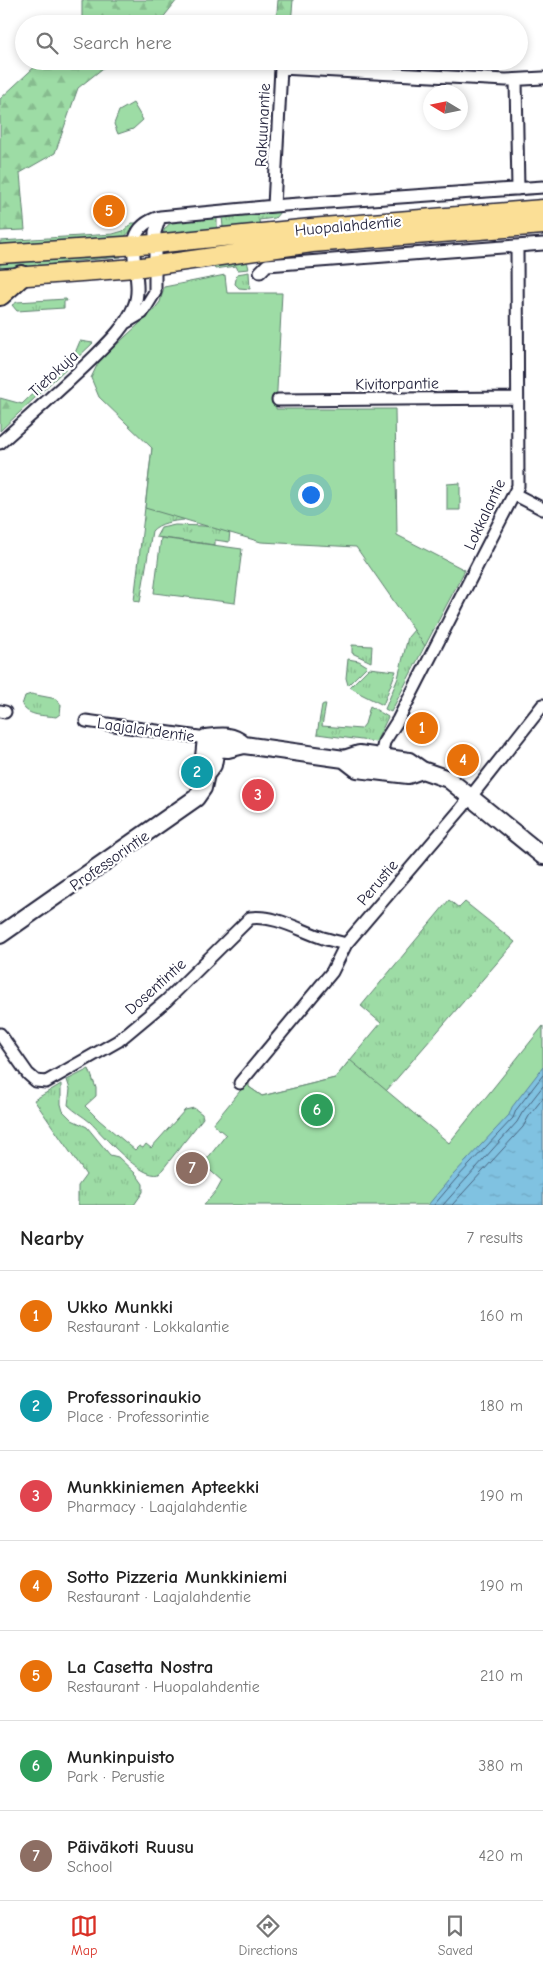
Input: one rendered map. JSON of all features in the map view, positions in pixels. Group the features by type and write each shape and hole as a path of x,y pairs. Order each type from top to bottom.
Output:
{"highway":[{"path":"0,295 21,276"}],"main road":[{"name":"Huopalahdentie","path":"0,254 133,246 311,228 543,209"},
{"name":"Huopalahdentie","path":"0,278 135,268 312,243 543,225"}],"street":[{"name":"Rakuunantie","path":"274,206 281,70"},
{"name":"Rakuunantie","path":"320,70 516,80 543,78"},
{"path":"516,80 518,189"},
{"name":"Huopalahdentie","path":"133,246 136,236 143,225 149,220 160,216 543,187"},
{"path":"154,244 155,232 160,216"},
{"name":"Tietokuja","path":"125,323 142,313 155,292 154,244"},
{"name":"Huopalahdentie","path":"249,253 264,269 543,244"},
{"name":"Tietokuja","path":"0,443 78,372 110,341 125,323 137,296 133,246"},
{"name":"Lokkalantie","path":"380,764 384,742 398,720 518,486 517,246"},
{"name":"Kivitorpantie","path":"278,400 517,398"},
{"path":"514,494 543,509"},
{"name":"Perustie","path":"240,1083 332,972 346,944 471,797 543,706"},
{"name":"Laajalahdentie","path":"86,721 211,743 230,736 244,745 344,759 357,768 380,764 408,775 422,770 448,779 543,856"},
{"name":"Professorintie","path":"0,935 196,798 203,788 206,774 202,766 211,743"},
{"name":"Dosentintie","path":"0,1034 28,1074 36,1081 46,1082 118,1041 166,1001 250,918 262,916 274,919 323,938 346,944"}],"green space":[{"path":"82,0 177,0 165,15 82,15"},
{"path":"278,0 293,0 292,15 277,15"},
{"path":"31,70 101,70 78,88 55,153 20,173 25,230 0,231 0,99"},
{"path":"133,103 143,120 133,129 118,134 114,124 119,111"},
{"path":"280,212 275,218 259,220 260,228 166,237 163,234 171,223 178,220 217,218 217,228 223,227 222,217"},
{"path":"132,223 138,223 122,239 0,247 0,241 113,234 123,231"},
{"path":"120,254 121,257 67,262 0,272 0,262"},
{"path":"247,261 249,269 238,270 236,266 215,269 214,267 225,263"},
{"path":"249,272 250,289 239,288 235,284 237,274"},
{"path":"225,275 227,293 282,293 276,409 395,409 397,535 465,570 425,646 356,547 261,542 145,508 152,448 99,397 91,378 99,361 152,312 160,302 164,287"},
{"path":"66,299 67,301 64,301 64,308 17,311 12,305 17,302"},
{"path":"80,341 93,343 0,431 0,398 22,404 75,353"},
{"path":"152,448 184,520 162,524 152,531 140,602 134,601"},
{"path":"460,483 460,510 447,510 447,484"},
{"path":"175,525 204,526 230,530 229,542 215,540 215,545 156,537 161,528"},
{"path":"161,538 242,549 235,603 154,593"},
{"path":"436,619 438,620 391,712 385,709 398,678 408,637 414,630"},
{"path":"352,645 372,646 371,662 352,653"},
{"path":"348,659 359,661 367,666 348,685 346,678"},
{"path":"369,668 396,671 383,705 350,687"},
{"path":"31,694 57,699 61,705 60,714 56,717 29,712 22,705 25,696"},
{"path":"326,704 322,726 361,729 365,724 370,706 388,717 376,742 317,734 322,705"},
{"path":"449,900 459,908 465,902 515,942 386,1091 343,1082 266,1109 249,1087 262,1096 335,1078 381,1023 361,1006"},
{"path":"543,1026 543,1205 204,1205 222,1181 203,1164 226,1135 213,1124 249,1080 249,1087 262,1096 335,1078 350,1060 449,1143"},
{"path":"89,1069 96,1088 96,1096 85,1106 135,1150 139,1146 143,1148 146,1144 151,1148 185,1110 194,1108 202,1114 203,1118 159,1174 151,1174 132,1163 90,1122 68,1105 70,1089 67,1080"},
{"path":"61,1084 63,1111 72,1120 87,1127 110,1155 118,1157 136,1174 143,1184 143,1192 134,1205 78,1205 78,1186 86,1175 34,1100"}],"water":[{"path":"543,1067 543,1205 428,1205 509,1115 512,1107"}],"place":[{"name":"La Casetta Nostra","path":"109,211"},
{"name":"Ukko Munkki","path":"422,728"},
{"name":"Sotto Pizzeria Munkkiniemi","path":"463,760"},
{"name":"Professorinaukio","path":"197,772"},
{"name":"Munkkiniemen Apteekki","path":"258,795"},
{"name":"Munkinpuisto","path":"317,1110"},
{"name":"Päiväkoti Ruusu","path":"192,1168"}]}
